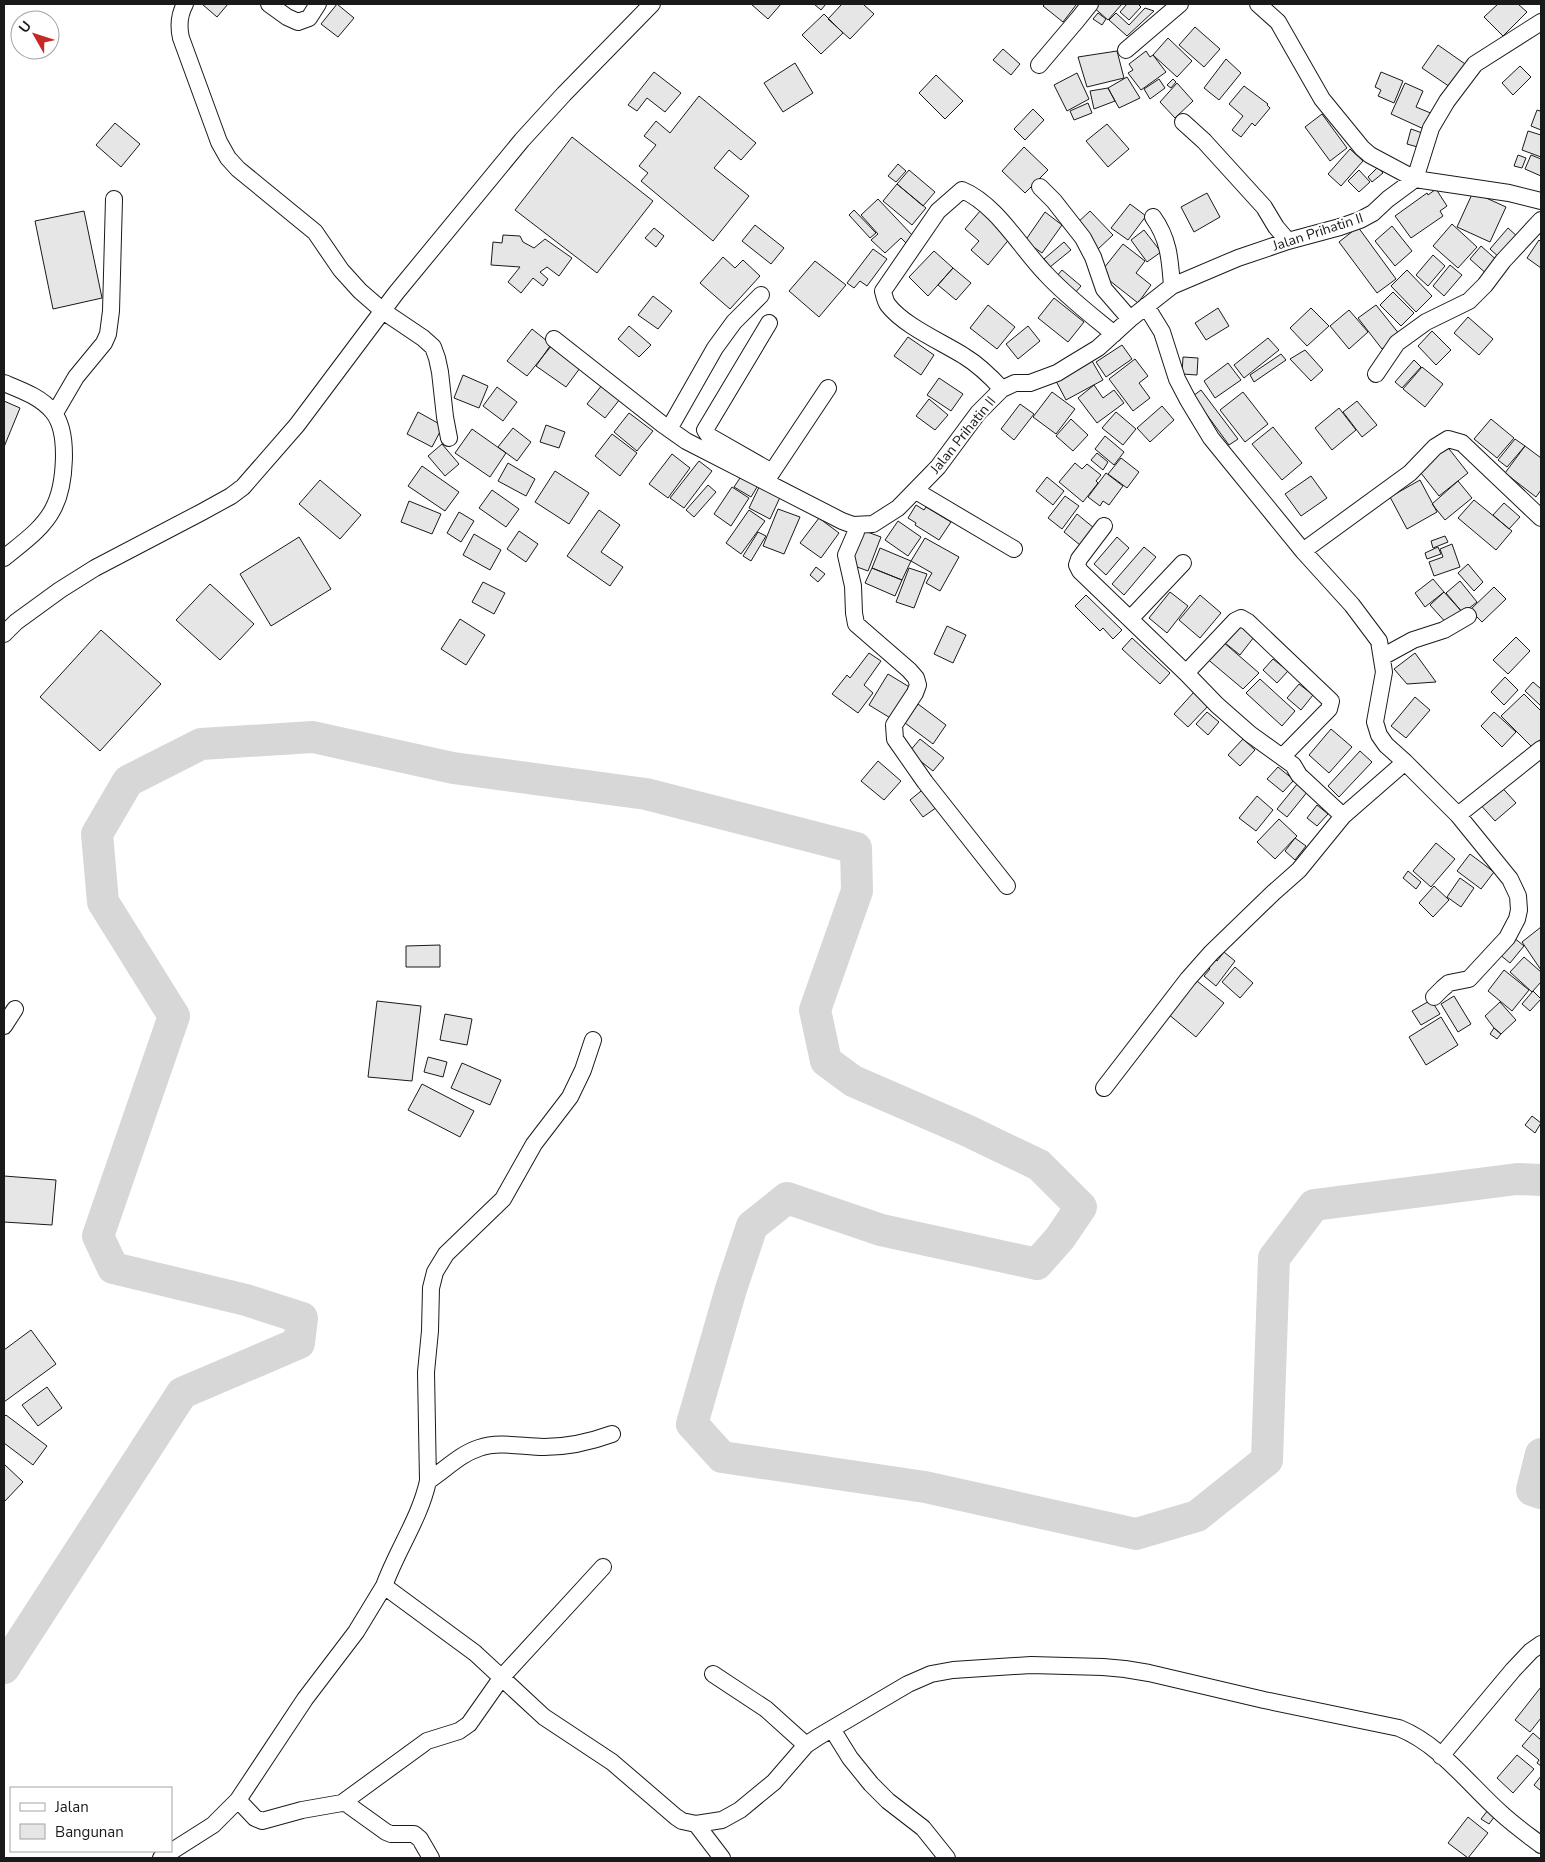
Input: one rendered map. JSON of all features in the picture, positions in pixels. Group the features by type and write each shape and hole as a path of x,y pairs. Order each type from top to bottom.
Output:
{"street":[{"path":"186,4 180,17 179,28 181,38 224,152 238,170 315,232 349,280 389,303 432,347 440,372 449,438"},
{"path":"268,4 298,22 309,18 318,4"},
{"path":"4,634 60,590 95,568 231,496 243,486 297,425 389,303 522,140 652,4"},
{"path":"1039,65 1090,4"},
{"path":"1126,50 1180,4"},
{"path":"1258,4 1278,22 1322,99 1362,148 1370,155 1415,180 1509,193 1541,201"},
{"path":"1415,180 1431,128 1447,100 1464,78 1476,64 1541,22"},
{"path":"1183,122 1204,141 1264,207 1276,227 1288,241"},
{"name":"Jalan Prihatin II","path":"853,525 874,524 898,508 938,467 988,402 1002,389 1015,383 1030,383 1057,374 1098,348 1130,319 1172,286 1238,258 1360,220 1373,213 1388,199 1415,180"},
{"path":"1040,187 1054,201 1083,238 1093,257 1104,289 1130,319"},
{"path":"1002,389 986,372 964,356 896,314 887,303 883,291 938,210 962,190 973,194 1006,225 1044,272 1114,334"},
{"path":"54,414 76,377 104,343 108,334 114,198"},
{"path":"1153,217 1162,228 1170,252 1172,286"},
{"path":"1376,374 1397,343 1426,322 1468,301 1485,285 1503,261 1541,220"},
{"path":"669,429 715,348 734,322 761,295"},
{"path":"1146,306 1162,332 1177,379 1211,438 1379,641 1384,672 1375,722 1379,735 1458,815 1510,879 1518,896 1519,910 1512,930 1474,975 1462,982 1449,983 1434,997"},
{"path":"768,323 705,430 706,434 821,511 853,525 856,532 846,551 846,560 853,586 856,624 909,670 916,678 918,685 915,693 894,725 894,740 1007,886"},
{"path":"554,339 686,441 769,477"},
{"path":"4,383 41,401 54,414 62,431 64,459 59,494 53,510 24,541 4,558"},
{"path":"769,477 828,388"},
{"path":"1303,551 1410,473 1435,447 1448,439 1462,443 1541,518"},
{"path":"916,491 1014,550"},
{"path":"1104,526 1079,559 1078,568 1186,673 1216,705 1235,722 1293,765 1299,775 1343,816"},
{"path":"1130,619 1182,563"},
{"path":"1382,656 1412,640 1444,630 1468,616"},
{"path":"1186,673 1235,621 1241,618 1248,622 1331,701 1329,709 1282,757"},
{"path":"1458,815 1541,748"},
{"path":"1104,1088 1188,979 1234,930 1300,870 1343,816 1405,762"},
{"path":"4,1026 15,1010"},
{"path":"172,1851 213,1825 238,1800 305,1699 356,1632 384,1586 391,1567 412,1526 428,1480 426,1372 430,1331 431,1288 435,1272 446,1254 503,1198 534,1144 570,1097 583,1070 593,1040"},
{"path":"428,1480 469,1452 493,1444 547,1447 572,1445 590,1442 612,1434"},
{"path":"238,1800 255,1818 262,1821 302,1810 342,1803 427,1742 459,1731 469,1724 502,1677 603,1567"},
{"path":"384,1586 476,1653 534,1709 612,1762 665,1809 682,1821 696,1824 722,1820 752,1802 774,1782 806,1745 908,1684 941,1672 1008,1666 1103,1667 1149,1673 1264,1700 1388,1725 1409,1732 1430,1745 1501,1814 1541,1846"},
{"path":"1442,1756 1513,1670 1541,1644"},
{"path":"713,1674 766,1709 806,1745"},
{"path":"832,1729 850,1758 871,1784 888,1801 923,1828 947,1858"},
{"path":"342,1803 386,1832 391,1834 414,1834 420,1839 431,1858"},
{"path":"696,1824 722,1858"}],"building":[{"path":"202,4 228,4 217,17"},
{"path":"337,4 354,18 338,37 321,24"},
{"path":"751,4 781,4 768,19"},
{"path":"814,4 826,4 821,10"},
{"path":"842,4 863,4 874,14 850,39 828,19"},
{"path":"1045,4 1076,5 1063,22 1043,6"},
{"path":"1094,4 1122,4 1108,20 1092,6"},
{"path":"1127,4 1138,4 1141,7 1129,20 1120,12"},
{"path":"1498,4 1518,4 1527,12 1503,36 1484,17"},
{"path":"1145,8 1154,11 1127,36 1109,20 1116,13 1129,25"},
{"path":"1098,13 1106,19 1102,25 1093,19"},
{"path":"824,14 843,33 821,54 802,35"},
{"path":"1195,27 1220,49 1204,67 1179,45"},
{"path":"1168,38 1192,61 1177,77 1153,55"},
{"path":"1438,45 1468,66 1453,89 1422,68"},
{"path":"1003,49 1020,64 1011,75 993,60"},
{"path":"1117,51 1124,78 1087,87 1078,57"},
{"path":"1146,51 1150,57 1153,55 1166,72 1141,90 1128,73 1133,70 1129,64"},
{"path":"1226,59 1241,73 1219,100 1204,88"},
{"path":"795,63 813,93 783,112 764,83"},
{"path":"1520,66 1531,77 1513,95 1502,83"},
{"path":"654,72 681,93 665,112 647,98 637,111 628,105"},
{"path":"1381,72 1403,81 1394,103 1378,96 1381,90 1375,87"},
{"path":"1077,73 1089,99 1067,111 1054,85"},
{"path":"936,75 963,101 945,119 919,93"},
{"path":"1127,77 1140,98 1119,108 1108,88"},
{"path":"1159,79 1165,88 1150,99 1144,89"},
{"path":"1173,79 1176,82 1171,88 1167,85"},
{"path":"1177,83 1193,101 1175,118 1160,102"},
{"path":"1405,83 1423,91 1416,107 1433,114 1426,130 1391,114"},
{"path":"1244,86 1268,104 1270,108 1255,126 1252,123 1241,137 1232,130 1243,116 1229,104"},
{"path":"1108,88 1115,101 1094,109 1090,91"},
{"path":"699,96 756,143 741,160 729,150 714,168 749,196 713,241 641,181 648,173 639,166 656,145 644,136 656,121 670,133"},
{"path":"1088,103 1092,113 1074,120 1070,111"},
{"path":"1541,108 1541,130 1531,126 1537,110 1540,111"},
{"path":"1033,109 1044,120 1025,140 1014,129"},
{"path":"1322,114 1347,148 1330,161 1305,127"},
{"path":"115,123 140,144 121,167 96,145"},
{"path":"1107,124 1129,149 1108,167 1086,141"},
{"path":"1411,129 1425,134 1421,148 1407,144"},
{"path":"1528,131 1541,135 1541,157 1522,150"},
{"path":"572,137 653,201 597,273 515,210"},
{"path":"1024,147 1048,170 1025,193 1002,171"},
{"path":"1350,149 1363,161 1341,186 1328,174"},
{"path":"1518,155 1526,158 1522,168 1514,166"},
{"path":"1531,155 1541,159 1541,176 1525,169"},
{"path":"898,164 906,171 896,182 888,176"},
{"path":"1378,167 1383,173 1372,182 1368,177"},
{"path":"909,170 935,192 923,206 897,184"},
{"path":"1359,170 1370,182 1359,192 1348,181"},
{"path":"897,184 926,208 912,225 883,201"},
{"path":"1436,189 1447,206 1440,211 1443,216 1411,238 1395,216 1427,193 1428,195"},
{"path":"1473,192 1506,207 1490,242 1457,227"},
{"path":"1207,193 1220,217 1194,232 1181,207"},
{"path":"878,199 913,236 906,243 901,238 885,253 871,240 878,234 861,215"},
{"path":"1130,204 1146,216 1128,240 1111,228"},
{"path":"854,210 876,233 870,238 849,215"},
{"path":"84,211 102,298 53,309 35,221"},
{"path":"980,211 1011,237 988,265 971,250 979,241 965,229"},
{"path":"1090,211 1113,235 1098,249 1075,225"},
{"path":"1045,212 1062,225 1042,253 1025,241"},
{"path":"1452,224 1477,247 1458,268 1433,246"},
{"path":"755,225 784,248 771,264 742,241"},
{"path":"1392,226 1412,251 1395,266 1375,241"},
{"path":"1358,227 1396,279 1377,293 1339,242"},
{"path":"654,228 664,236 656,247 645,238"},
{"path":"1508,228 1519,238 1501,259 1490,249"},
{"path":"1144,230 1161,252 1147,262 1131,240"},
{"path":"503,235 520,236 523,242 534,248 545,239 572,258 559,276 547,267 540,272 548,279 543,286 533,278 521,293 508,282 520,267 491,265 493,242 502,243"},
{"path":"1539,240 1541,242 1541,268 1527,258"},
{"path":"1064,242 1071,250 1050,267 1044,259"},
{"path":"1123,244 1145,261 1136,273 1151,285 1138,303 1100,273"},
{"path":"1481,246 1500,263 1489,276 1470,259"},
{"path":"873,249 887,259 867,286 860,281 854,288 847,283"},
{"path":"934,251 953,268 928,296 909,277"},
{"path":"1433,255 1445,266 1428,286 1416,275"},
{"path":"723,257 735,268 743,260 760,276 730,309 700,283"},
{"path":"815,261 846,285 819,317 789,291"},
{"path":"1450,265 1462,275 1444,296 1433,286"},
{"path":"953,268 971,283 956,300 938,285"},
{"path":"1062,270 1081,286 1075,293 1056,277"},
{"path":"1407,270 1432,296 1416,312 1391,286"},
{"path":"1393,292 1414,313 1401,326 1380,305"},
{"path":"653,296 672,311 658,329 638,315"},
{"path":"1054,298 1084,322 1068,342 1038,318"},
{"path":"988,305 1015,327 997,349 970,328"},
{"path":"1376,305 1400,335 1382,349 1358,318"},
{"path":"1218,308 1229,326 1206,340 1195,323"},
{"path":"1311,308 1329,326 1307,346 1290,328"},
{"path":"1349,310 1368,332 1349,349 1330,326"},
{"path":"1468,317 1493,339 1479,355 1454,333"},
{"path":"629,326 651,345 639,357 618,339"},
{"path":"1028,326 1040,341 1018,359 1006,344"},
{"path":"532,329 552,345 527,376 507,361"},
{"path":"1432,331 1451,350 1436,365 1418,346"},
{"path":"908,337 934,355 921,375 894,356"},
{"path":"1268,338 1279,350 1244,378 1234,365"},
{"path":"1122,345 1132,359 1106,377 1096,362"},
{"path":"550,346 580,368 566,387 536,366"},
{"path":"1305,350 1323,370 1311,381 1290,359"},
{"path":"1281,354 1286,360 1254,382 1250,375"},
{"path":"1183,357 1198,358 1197,375 1182,374"},
{"path":"1135,359 1148,376 1139,383 1150,398 1133,411 1109,379"},
{"path":"1414,360 1421,367 1402,388 1395,382"},
{"path":"1092,361 1103,380 1066,400 1056,381"},
{"path":"1228,363 1241,380 1215,398 1204,381"},
{"path":"1422,367 1443,384 1425,407 1403,389"},
{"path":"463,375 488,386 479,408 454,398"},
{"path":"939,378 963,394 951,411 927,395"},
{"path":"602,385 620,399 605,418 587,404"},
{"path":"1094,385 1103,398 1114,390 1124,403 1097,423 1078,398"},
{"path":"497,387 517,402 503,421 483,406"},
{"path":"1201,390 1238,439 1229,445 1193,396"},
{"path":"1052,392 1075,409 1056,434 1033,417"},
{"path":"1243,392 1268,424 1245,442 1220,410"},
{"path":"929,399 948,415 935,430 916,416"},
{"path":"4,401 20,408 4,447"},
{"path":"1357,401 1377,425 1362,437 1343,412"},
{"path":"1020,404 1034,414 1014,440 1001,429"},
{"path":"1162,406 1174,420 1150,442 1137,428"},
{"path":"1339,408 1356,430 1332,450 1315,428"},
{"path":"418,412 443,426 432,447 407,434"},
{"path":"1116,412 1136,429 1123,445 1102,428"},
{"path":"629,413 653,431 637,451 614,432"},
{"path":"1071,419 1088,435 1073,451 1056,436"},
{"path":"1491,419 1514,438 1497,458 1474,439"},
{"path":"546,425 565,432 559,448 540,442"},
{"path":"1273,427 1302,463 1282,480 1252,444"},
{"path":"513,428 531,442 517,461 498,447"},
{"path":"472,429 506,453 490,477 455,453"},
{"path":"612,434 637,453 620,476 595,456"},
{"path":"1105,436 1124,452 1114,465 1095,449"},
{"path":"1515,439 1525,446 1507,467 1498,460"},
{"path":"442,444 459,464 445,476 428,456"},
{"path":"1446,445 1468,473 1439,496 1417,468"},
{"path":"1525,446 1541,458 1541,490 1536,497 1505,473"},
{"path":"1097,453 1108,462 1103,470 1091,460"},
{"path":"672,454 690,468 668,498 649,484"},
{"path":"1121,458 1139,472 1127,488 1108,474"},
{"path":"699,461 712,471 684,508 670,498"},
{"path":"508,463 535,479 526,496 498,481"},
{"path":"1075,463 1082,469 1087,464 1101,475 1096,481 1098,483 1083,502 1059,482"},
{"path":"422,466 459,492 445,511 408,486"},
{"path":"555,471 589,493 569,524 535,502"},
{"path":"744,472 760,482 751,497 734,487"},
{"path":"1106,473 1123,486 1109,505 1103,501 1100,506 1088,497"},
{"path":"1311,476 1327,498 1301,516 1285,494"},
{"path":"1047,477 1064,491 1053,505 1036,491"},
{"path":"320,480 361,515 340,539 299,504"},
{"path":"1420,480 1437,512 1407,529 1390,497"},
{"path":"1458,481 1472,498 1445,520 1432,504"},
{"path":"761,483 782,493 770,519 749,508"},
{"path":"708,485 716,492 694,517 686,510"},
{"path":"732,487 749,498 731,526 714,514"},
{"path":"492,490 519,509 506,527 479,508"},
{"path":"1065,496 1079,506 1062,529 1048,518"},
{"path":"1474,500 1512,531 1496,550 1458,518"},
{"path":"409,501 441,514 432,534 401,522"},
{"path":"1504,503 1520,517 1509,529 1493,515"},
{"path":"916,505 924,510 926,507 951,522 939,540 915,525 916,523 908,518"},
{"path":"778,509 800,517 784,554 763,546"},
{"path":"599,510 620,525 601,552 623,567 610,586 567,556"},
{"path":"749,510 765,521 741,554 726,543"},
{"path":"459,512 474,521 461,542 447,533"},
{"path":"1077,514 1094,528 1080,545 1064,532"},
{"path":"819,518 839,533 821,558 800,543"},
{"path":"898,521 921,537 908,556 885,540"},
{"path":"862,530 881,537 868,571 849,564"},
{"path":"519,531 538,544 526,562 507,549"},
{"path":"758,532 766,536 751,561 743,556"},
{"path":"474,534 501,550 490,570 463,555"},
{"path":"1445,536 1448,542 1433,548 1431,541"},
{"path":"299,537 331,589 271,626 240,574"},
{"path":"1117,537 1129,548 1106,575 1094,564"},
{"path":"925,538 959,557 940,591 926,583 932,573 911,561"},
{"path":"1452,544 1460,567 1434,576 1429,562 1443,557 1440,549"},
{"path":"1144,547 1156,557 1124,595 1112,584"},
{"path":"1438,547 1441,554 1427,559 1425,553"},
{"path":"880,548 911,561 902,580 872,568"},
{"path":"1468,564 1483,582 1474,591 1458,573"},
{"path":"816,567 825,574 818,582 810,575"},
{"path":"872,568 902,580 895,596 865,583"},
{"path":"909,568 927,574 914,608 896,602"},
{"path":"1433,579 1444,592 1425,607 1415,593"},
{"path":"1460,581 1477,602 1463,613 1446,593"},
{"path":"483,582 505,593 494,614 472,602"},
{"path":"210,584 254,624 220,660 176,620"},
{"path":"1494,587 1506,599 1482,622 1470,610"},
{"path":"1170,592 1188,606 1167,633 1149,618"},
{"path":"1444,592 1463,613 1449,626 1430,605"},
{"path":"1086,595 1122,630 1113,639 1103,628 1100,631 1075,606"},
{"path":"1200,595 1221,613 1200,638 1179,620"},
{"path":"460,619 485,635 466,665 441,649"},
{"path":"1240,625 1254,637 1240,655 1225,643"},
{"path":"947,626 966,635 953,663 934,654"},
{"path":"101,630 161,684 100,751 40,697"},
{"path":"1516,637 1530,651 1508,674 1493,660"},
{"path":"1132,638 1170,673 1160,684 1122,649"},
{"path":"1222,641 1259,673 1243,689 1205,657"},
{"path":"869,653 881,661 864,685 873,693 858,713 832,694 847,675 850,678"},
{"path":"1415,653 1436,682 1407,684 1394,669"},
{"path":"1273,659 1288,671 1277,683 1263,670"},
{"path":"888,674 911,688 892,719 869,705"},
{"path":"1505,677 1518,690 1504,705 1491,692"},
{"path":"1260,679 1295,711 1282,726 1246,693"},
{"path":"1533,682 1541,689 1541,706 1525,691"},
{"path":"1299,684 1313,695 1301,710 1287,698"},
{"path":"1194,692 1209,705 1188,727 1174,714"},
{"path":"1524,694 1541,711 1541,739 1532,747 1501,716"},
{"path":"1415,697 1430,710 1406,738 1391,726"},
{"path":"918,704 946,725 933,744 905,723"},
{"path":"1207,712 1219,722 1208,735 1196,724"},
{"path":"1494,712 1516,732 1502,747 1481,726"},
{"path":"1331,729 1352,747 1329,773 1309,755"},
{"path":"920,739 944,758 933,771 909,752"},
{"path":"1243,739 1255,750 1240,766 1228,755"},
{"path":"1360,751 1372,762 1339,797 1328,786"},
{"path":"878,761 901,781 884,800 861,781"},
{"path":"1278,767 1294,780 1283,792 1267,779"},
{"path":"1298,783 1308,791 1287,817 1277,809"},
{"path":"1498,783 1516,803 1495,821 1478,802"},
{"path":"926,787 940,805 923,817 910,800"},
{"path":"1257,796 1273,810 1256,831 1239,818"},
{"path":"1317,805 1328,814 1317,826 1307,818"},
{"path":"1279,819 1297,836 1275,859 1257,842"},
{"path":"1295,838 1306,846 1295,860 1285,851"},
{"path":"1436,843 1455,859 1431,887 1413,871"},
{"path":"1470,854 1494,872 1481,889 1457,871"},
{"path":"1408,871 1421,882 1416,889 1403,878"},
{"path":"1460,878 1474,888 1461,907 1447,897"},
{"path":"1434,886 1449,900 1433,917 1419,903"},
{"path":"1541,927 1541,970 1522,942"},
{"path":"1513,937 1524,946 1510,963 1499,954"},
{"path":"440,945 440,967 406,967 406,946"},
{"path":"1224,952 1235,961 1216,986 1204,976 1210,969 1205,965 1212,957 1217,961"},
{"path":"1524,957 1541,972 1541,982 1532,992 1510,972"},
{"path":"1235,967 1253,983 1240,998 1222,982"},
{"path":"1504,970 1529,990 1512,1011 1488,991"},
{"path":"1197,981 1224,1003 1196,1037 1168,1014"},
{"path":"1533,991 1541,999 1530,1011 1522,1004"},
{"path":"1454,996 1471,1024 1458,1032 1441,1004"},
{"path":"1431,1000 1440,1014 1421,1025 1412,1011"},
{"path":"377,1001 421,1006 412,1081 368,1077"},
{"path":"1500,1002 1516,1020 1501,1034 1485,1016"},
{"path":"445,1014 472,1019 467,1045 440,1040"},
{"path":"1441,1017 1458,1045 1426,1065 1409,1037"},
{"path":"1494,1028 1501,1034 1497,1039 1490,1034"},
{"path":"428,1057 447,1062 443,1077 424,1072"},
{"path":"462,1063 501,1080 490,1105 451,1088"},
{"path":"422,1084 474,1111 460,1137 408,1110"},
{"path":"1532,1116 1541,1123 1535,1133 1525,1125"},
{"path":"4,1176 56,1180 52,1225 4,1222"},
{"path":"31,1330 56,1364 4,1402 4,1350"},
{"path":"47,1387 62,1408 38,1426 22,1405"},
{"path":"6,1415 47,1446 33,1465 4,1443 4,1417"},
{"path":"4,1464 23,1482 4,1502"},
{"path":"1541,1687 1541,1718 1530,1732 1515,1720"},
{"path":"1533,1733 1541,1740 1541,1766 1537,1763 1539,1760 1522,1746"},
{"path":"1517,1755 1534,1769 1513,1793 1497,1778"},
{"path":"1541,1776 1541,1791 1534,1785"},
{"path":"1488,1810 1495,1816 1489,1824 1481,1819"},
{"path":"1468,1817 1488,1833 1468,1858 1448,1843"}],"waterway":[{"path":"4,1668 182,1393 299,1343 302,1318 246,1300 113,1268 98,1236 174,1016 103,902 97,834 128,781 201,744 313,737 453,768 646,794 856,848 857,891 815,1010 826,1061 853,1081 966,1130 1039,1165 1081,1207 1060,1238 1037,1264 881,1230 787,1198 752,1226 731,1289 692,1424 722,1457 925,1487 1136,1534 1197,1516 1267,1460 1274,1258 1314,1205 1517,1179 1541,1180"},
{"path":"1541,1454 1532,1490 1541,1493"}]}
